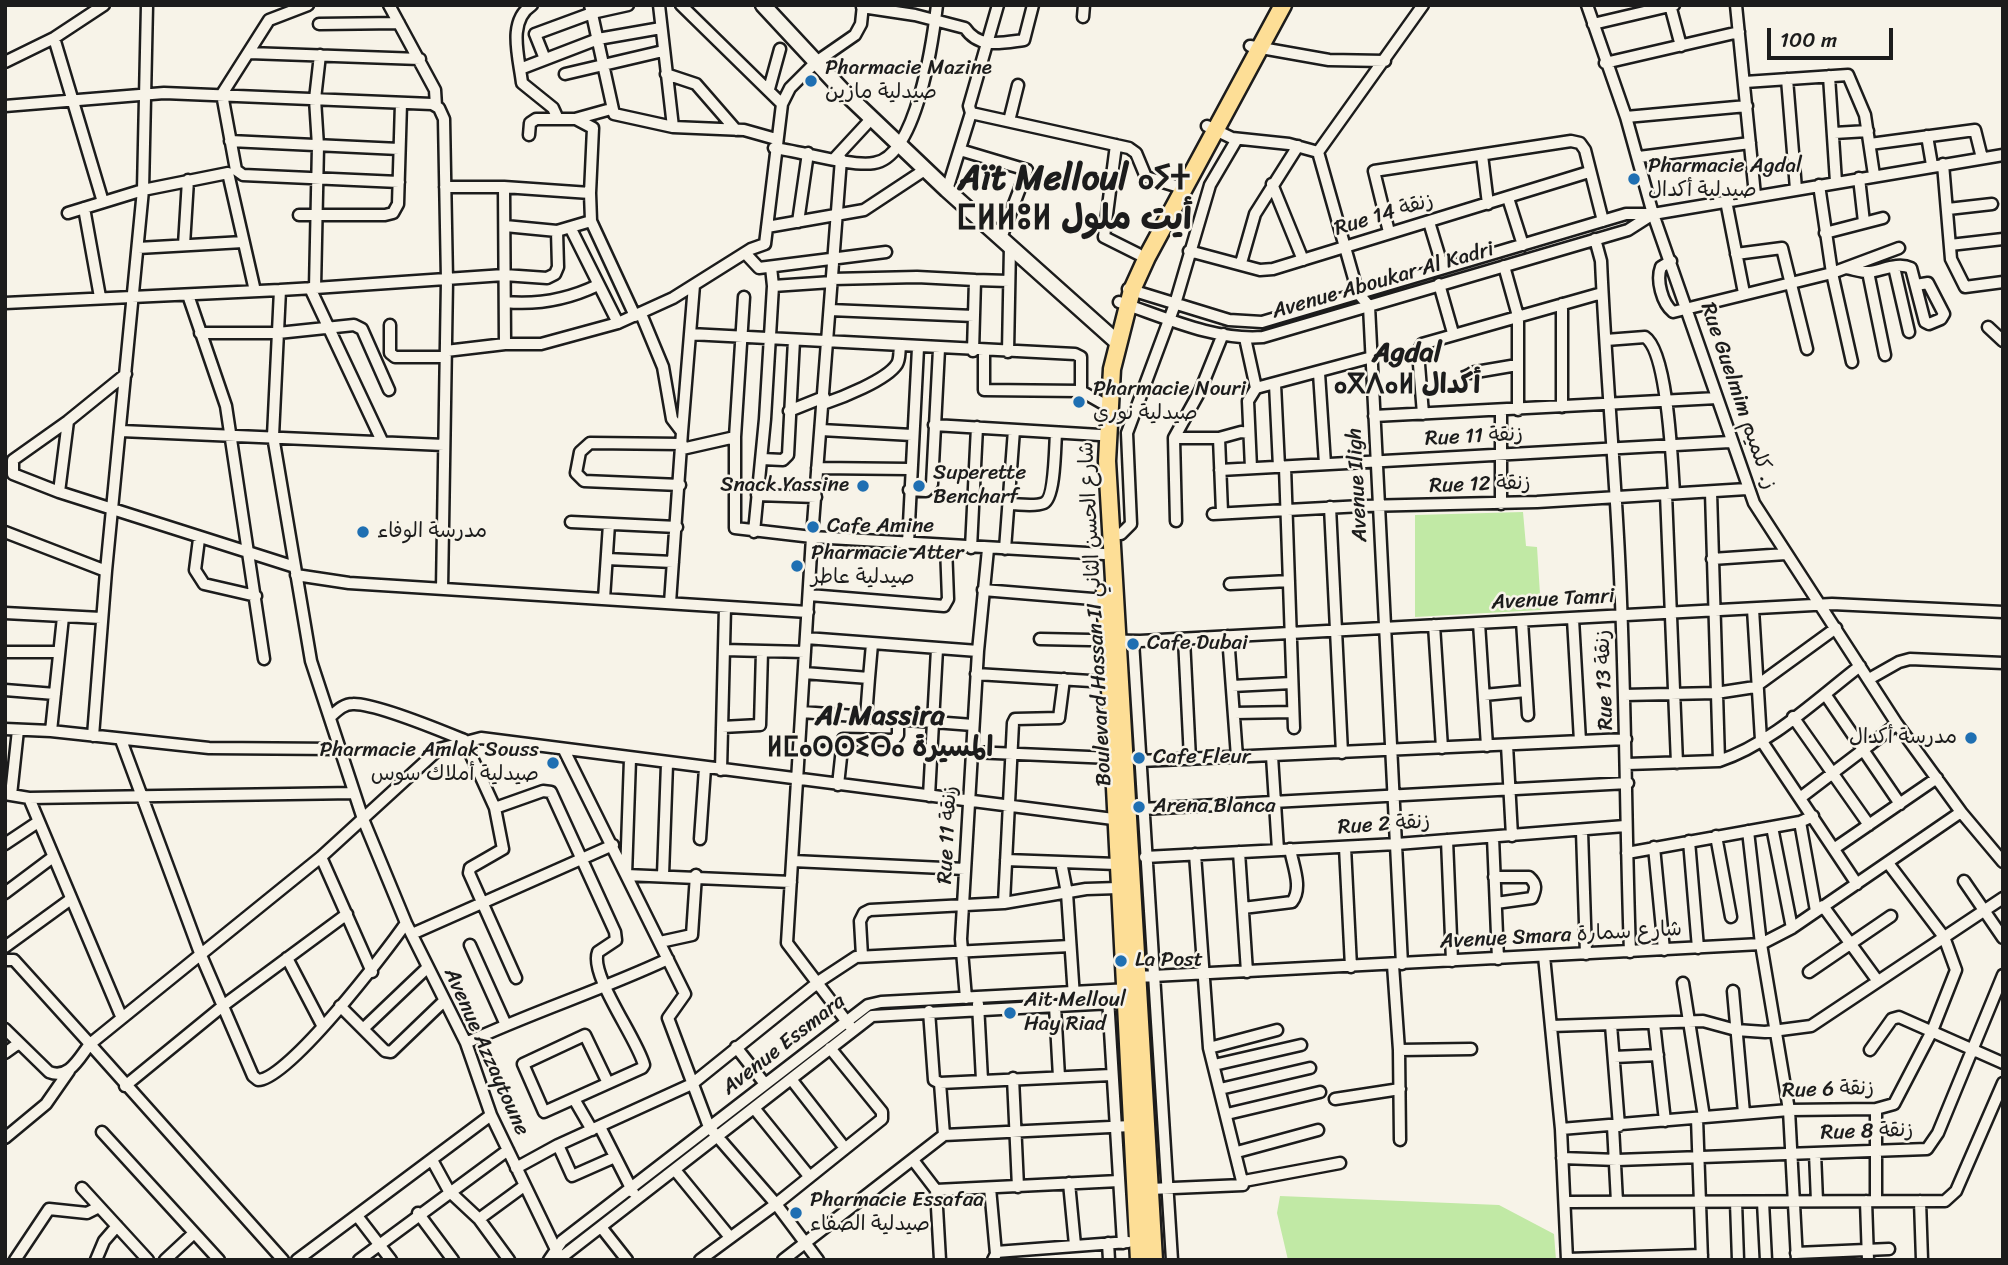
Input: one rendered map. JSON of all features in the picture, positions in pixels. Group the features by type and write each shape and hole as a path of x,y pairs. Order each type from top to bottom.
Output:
{"main road":[{"name":"Boulevard Hassan II شارع الحسن الثاني","path":"1255,48 1273,5"},
{"name":"Boulevard Hassan II شارع الحسن الثاني","path":"1126,296 1211,128 1255,48 1283,5"},
{"name":"Boulevard Hassan II شارع الحسن الثاني","path":"1154,1260 1131,988 1118,888 1117,864 1126,811 1112,758 1107,682 1119,642 1105,600 1106,522 1100,435 1102,403 1114,341 1138,254 1211,128"},
{"name":"Boulevard Hassan II شارع الحسن الثاني","path":"1114,341 1106,436 1119,642 1131,988 1123,1126 1131,1242 1139,1260"}],"street":[{"path":"5,62 54,38 104,5"},
{"path":"93,736 143,190 147,5"},
{"path":"308,5 268,20 222,94 235,168 240,174 317,180 399,182"},
{"path":"389,5 435,90 436,106 444,119 447,280 442,589"},
{"path":"532,5 522,12 516,26 522,83 553,108 558,119"},
{"path":"517,40 591,9 628,5"},
{"path":"659,5 673,127"},
{"path":"764,5 816,62 899,144 1114,341"},
{"path":"591,9 611,110 617,115 673,127 736,130 808,153 873,164 899,144 918,104 937,5"},
{"path":"947,190 971,113 969,106 998,5"},
{"path":"390,325 390,353 395,357 445,354 505,344 541,344 638,315 762,246 767,239 775,143 782,104 790,88 816,62 855,35 863,6 965,28 971,38 986,44 1024,40 1033,5"},
{"path":"1083,17 1084,5"},
{"path":"1318,152 1423,5"},
{"name":"Rue Guelmim ز. كلميم","path":"1587,5 1639,157 1653,214 1688,309 1747,489 1759,513 1822,605 1897,724 1962,813 2003,862"},
{"path":"1735,5 1755,195"},
{"path":"1593,24 1671,6 1681,47"},
{"path":"689,7 782,104"},
{"path":"320,24 399,23"},
{"path":"520,69 597,39 661,28"},
{"path":"1605,63 1739,32"},
{"path":"535,34 545,59"},
{"path":"54,38 103,202"},
{"path":"1255,48 1329,60 1385,61"},
{"path":"769,89 780,49"},
{"path":"565,74 663,51"},
{"path":"249,53 419,59"},
{"path":"320,55 316,99 318,146 312,288 382,441"},
{"path":"666,74 696,84 736,130"},
{"path":"1745,82 1848,75 1868,131 1874,175"},
{"path":"1829,76 1836,182"},
{"path":"1787,79 1796,189"},
{"path":"1009,121 1018,85"},
{"path":"5,106 143,94 222,94 436,106"},
{"path":"299,215 393,213 398,204 401,103"},
{"path":"1626,117 1747,106"},
{"path":"529,135 530,123 536,119 575,119 611,110"},
{"path":"971,113 1133,150 1146,177 1175,186"},
{"path":"849,1025 787,943 838,159 872,118"},
{"path":"575,119 593,128 591,220 663,367 672,419 682,432"},
{"path":"1211,128 1237,139 1298,146 1318,152"},
{"path":"1871,144 1975,130 1982,158"},
{"path":"1834,133 1868,131"},
{"path":"1927,136 1938,164 1948,209 1955,272 1965,287 2003,282"},
{"path":"1111,534 1121,534 1131,524 1127,433 1170,319 1210,186 1237,139"},
{"path":"230,141 399,149"},
{"path":"1389,232 1374,172 1571,141 1580,143 1585,150 1603,220"},
{"path":"1639,157 1750,143"},
{"path":"1116,145 1104,237 1138,254"},
{"path":"1241,264 1255,214 1298,146"},
{"path":"960,150 1027,170 1005,242 1009,281 1007,352"},
{"path":"1318,152 1358,293 1369,306"},
{"path":"798,222 808,153"},
{"path":"1482,155 1488,204"},
{"name":"Avenue Aboukar Al Kadri","path":"1126,296 1175,304 1229,320 1254,323 1632,212 1653,214 2003,155"},
{"path":"767,227 836,217 871,208 926,169"},
{"name":"Rue 14 زنقة","path":"1189,251 1266,270 1589,172"},
{"path":"68,213 143,190 223,173 230,175 243,242 261,291"},
{"path":"1859,178 1864,222"},
{"path":"184,245 188,180"},
{"path":"1272,184 1303,260"},
{"path":"1819,185 1832,273 1852,362"},
{"path":"445,187 504,187 590,193"},
{"path":"504,187 505,344"},
{"path":"1508,198 1522,245"},
{"path":"1726,201 1744,293"},
{"path":"1948,209 1992,204"},
{"path":"84,208 100,298"},
{"name":"Avenue Aboukar Al Kadri","path":"1126,296 1170,319 1223,334 1245,338 1262,337 1635,227 1653,214"},
{"path":"1825,233 1882,218"},
{"path":"505,226 557,231 572,229 591,220"},
{"path":"1429,222 1443,268"},
{"path":"572,229 618,323"},
{"path":"5,303 280,290 504,275 547,278 555,274 558,267 557,231"},
{"name":"Rue 13 زنقة","path":"1595,239 1601,261 1625,695 1628,783 1625,826 1630,952"},
{"path":"1950,245 2003,239"},
{"path":"138,248 243,242"},
{"path":"1736,254 1782,248 1807,349"},
{"path":"1671,261 1659,269 1664,301 1671,312 1832,273 1899,248"},
{"path":"746,253 754,266 771,267 886,252"},
{"path":"1504,266 1518,316 1518,410"},
{"path":"754,531 771,337 771,267"},
{"path":"1842,268 1868,272 1894,267 1911,268 1916,285"},
{"path":"1894,267 1909,332"},
{"path":"1868,272 1885,355"},
{"path":"773,286 832,280 917,277 1009,281"},
{"path":"975,280 974,316 984,390 1081,391 1102,403"},
{"path":"1439,284 1453,333"},
{"path":"505,302 527,304 547,301 598,285"},
{"path":"670,603 694,285"},
{"name":"Avenue Azzaytoune","path":"280,290 273,436 311,661 363,819 406,923 466,1043 491,1115 560,1259"},
{"path":"1423,414 1418,352 1422,344 1453,333 1602,293"},
{"path":"188,295 226,406 264,659"},
{"path":"744,297 735,437 733,524 739,530 971,548 1104,554"},
{"path":"1562,304 1562,407"},
{"name":"Avenue Iligh","path":"1369,306 1390,751 1397,844 1400,1140"},
{"path":"830,310 974,316"},
{"path":"200,333 278,333 354,325 362,329 389,390"},
{"path":"1988,327 2003,341"},
{"path":"690,334 1078,355 1081,391"},
{"path":"1176,521 1174,438 1200,391 1223,334"},
{"path":"1606,340 1644,337 1650,340 1667,402 1672,446 1668,614 1676,763"},
{"path":"1245,338 1256,388 1248,401 1251,468"},
{"path":"762,458 783,460 788,456 794,340"},
{"path":"789,411 853,392 893,368 899,360 900,347"},
{"path":"908,543 909,469 918,348"},
{"path":"909,490 926,491 932,484 939,349"},
{"path":"1256,388 1372,357"},
{"path":"1470,373 1517,365"},
{"path":"1320,373 1325,464"},
{"path":"126,374 68,421 13,460 13,474 114,512 249,552 296,571 349,583 808,612"},
{"path":"1275,384 1286,510 1294,728"},
{"path":"1374,416 1717,398"},
{"path":"1501,411 1501,504"},
{"path":"59,492 68,421"},
{"path":"934,425 1100,435"},
{"path":"971,548 977,427"},
{"path":"121,430 444,444"},
{"path":"821,430 912,435"},
{"path":"1005,549 1014,430"},
{"path":"1174,438 1219,438 1241,432 1249,433"},
{"path":"1010,505 1042,505 1048,500 1052,489 1056,433"},
{"path":"680,485 584,481 576,473 580,452 590,443 682,447 735,437"},
{"path":"1219,438 1220,470"},
{"name":"Rue 11 زنقة","path":"1220,470 1730,442"},
{"path":"817,468 909,469"},
{"name":"Rue 12 زنقة","path":"1220,470 1218,513 1330,507 1501,504 1747,489"},
{"path":"1710,492 1719,761"},
{"path":"757,495 816,497"},
{"path":"1330,507 1342,753"},
{"path":"571,522 677,527"},
{"path":"604,599 609,524"},
{"path":"5,532 106,572"},
{"path":"199,539 195,570 204,584 256,596"},
{"path":"809,595 944,606 948,599 946,546"},
{"name":"Rue 11 زنقة","path":"966,998 962,952 963,905 976,674 988,549"},
{"path":"1712,559 1786,554"},
{"path":"607,559 673,562"},
{"path":"1230,584 1289,581"},
{"path":"983,590 1105,600"},
{"name":"Avenue Tamri","path":"1119,642 1822,605 2002,611"},
{"path":"721,770 725,607"},
{"path":"1753,609 1755,687 1761,740 1857,884"},
{"path":"2002,611 2003,623"},
{"path":"5,613 102,618"},
{"path":"51,731 63,617"},
{"path":"1573,619 1580,741"},
{"path":"1522,621 1528,715"},
{"path":"1479,623 1488,746"},
{"path":"1434,625 1443,748"},
{"path":"1625,695 1716,693 1755,687 1836,628"},
{"path":"1228,636 1237,757"},
{"path":"806,638 978,651"},
{"path":"1041,639 1119,642 1140,761 1126,811 1145,857 1131,988 1168,1188 1172,1260"},
{"path":"1184,639 1190,760"},
{"path":"866,716 872,644"},
{"path":"929,796 937,649"},
{"path":"724,650 805,652"},
{"path":"722,727 760,725 762,651"},
{"path":"5,652 59,652"},
{"path":"1869,679 1899,662 1910,659 2003,663"},
{"path":"1627,764 1719,761 1761,740 1860,666"},
{"path":"804,673 869,678"},
{"path":"976,674 1107,682"},
{"path":"1004,903 1015,719 1054,719 1060,716 1064,679"},
{"path":"1232,685 1292,682"},
{"path":"5,690 55,694"},
{"path":"1484,695 1526,691"},
{"path":"1825,694 1900,804"},
{"path":"330,717 341,708 356,703 464,740 495,808 503,851 469,871 516,978"},
{"path":"802,712 973,724"},
{"path":"1234,713 1293,712"},
{"path":"1793,717 1869,825"},
{"path":"838,785 843,739 894,740 898,736 898,719"},
{"path":"1800,798 1834,775 1897,724"},
{"path":"5,729 51,731 209,748 340,749"},
{"path":"18,730 8,795 29,798 354,793"},
{"path":"5,1139 46,1104 90,1044 121,1016 321,857 439,749 464,740 481,738 667,764 1009,805 1126,811 1628,783"},
{"path":"1140,761 1626,739"},
{"path":"121,740 200,953 253,1076 258,1080 272,1077 281,1070 372,972 406,923"},
{"path":"1507,745 1512,836"},
{"path":"564,750 685,994 668,1018 709,1128 776,1204 818,1260"},
{"path":"972,752 1112,758"},
{"path":"1243,908 1292,902 1298,895 1284,850 1275,803 1272,756"},
{"path":"626,875 630,759"},
{"path":"663,875 667,764"},
{"path":"700,839 705,768"},
{"path":"1835,848 1937,778"},
{"path":"495,808 549,790 616,936 615,943 597,955 606,988 644,1065 642,1068 544,1112 523,1064 585,1035 608,1083"},
{"path":"29,798 121,1016"},
{"name":"Avenue Smara شارع سمارة","path":"1131,988 1201,974 1761,944 1792,928 1962,813"},
{"path":"1627,853 1800,822 1813,816"},
{"path":"5,844 38,822"},
{"path":"1800,822 1819,909 1877,980"},
{"name":"Rue 2 زنقة","path":"1145,857 1397,844 1625,826"},
{"path":"1772,827 1792,928"},
{"path":"1582,831 1586,954"},
{"path":"1748,831 1761,944 1790,1110 1796,1256 1867,1255 1888,1249"},
{"path":"1716,836 1731,917"},
{"path":"1493,837 1498,959"},
{"path":"1447,839 1452,961"},
{"path":"1689,841 1698,948"},
{"path":"412,934 613,845"},
{"path":"1345,847 1351,967"},
{"path":"1654,847 1664,950"},
{"path":"1239,852 1247,972"},
{"path":"1150,1189 1241,1188 1244,1181 1209,1048 1201,974 1195,854"},
{"path":"321,857 372,972"},
{"path":"5,893 53,858"},
{"path":"1006,860 1117,864"},
{"path":"793,861 965,869"},
{"path":"1060,862 1066,892 1074,1005"},
{"name":"Rue 6 زنقة","path":"1561,1129 1744,1113 1889,1107 1898,1098 1932,1031 1956,970 1944,937 1888,863"},
{"path":"626,875 696,875 791,882"},
{"path":"660,942 692,935 696,875"},
{"path":"1494,877 1529,877 1534,882 1535,890 1532,898 1496,903"},
{"path":"1964,881 2003,938"},
{"path":"862,956 860,921 864,913 1004,903 1066,892 1118,888"},
{"path":"1551,1026 1690,1022 1718,1023 1736,1030 1776,1032 1811,1026 2003,898"},
{"path":"5,947 71,899"},
{"path":"125,1086 224,1006 347,914"},
{"path":"1809,972 1891,916"},
{"path":"470,945 506,1025"},
{"path":"516,1168 558,1145 692,1084 817,984 862,956 1070,946"},
{"path":"1544,956 1561,1129 1567,1259 1702,1257 1700,1118 1684,983"},
{"path":"288,958 321,1025"},
{"path":"466,1043 506,1025 606,988 668,959"},
{"path":"5,960 14,960 283,1260"},
{"path":"364,1028 428,967"},
{"name":"Rue 8 زنقة","path":"1562,1158 1617,1160 1920,1151 1933,1144 2003,975"},
{"path":"990,1188 994,1256 1074,1245 1131,1242 1119,1181 1123,1126 1111,1075 1108,1003 1131,988"},
{"name":"Avenue Essmara","path":"560,1259 830,1048 862,1009 881,1002 1131,988"},
{"name":"Avenue Essmara","path":"549,1260 555,1248 631,1188 765,1084 849,1025 876,1014 1108,1003 1131,988"},
{"path":"1733,991 1744,1113"},
{"path":"978,997 982,1080"},
{"path":"340,1006 385,1051 394,1051 444,1000"},
{"path":"1055,1006 1059,1077"},
{"path":"929,1011 934,1080 940,1083 1111,1075"},
{"path":"1871,1050 1892,1019 1899,1017 2003,1063"},
{"path":"1654,1023 1665,1121"},
{"path":"1611,1025 1617,1202"},
{"path":"5,1029 49,1072 57,1075 69,1070"},
{"path":"1209,1048 1277,1030"},
{"path":"5,1053 19,1043"},
{"path":"1214,1065 1301,1045"},
{"path":"736,1047 765,1084"},
{"path":"700,1260 880,1122 883,1116 830,1048"},
{"path":"1399,1050 1471,1049"},
{"path":"1614,1057 1658,1055"},
{"path":"1220,1089 1310,1068"},
{"path":"1013,1078 1018,1187"},
{"path":"791,1079 844,1147"},
{"path":"940,1083 944,1135"},
{"path":"1564,1202 1941,1201 1954,1195 2003,1083"},
{"path":"1335,1099 1400,1090"},
{"path":"1227,1114 1320,1092"},
{"path":"574,1099 615,1157 637,1199"},
{"path":"754,1108 809,1176"},
{"path":"1867,1255 1877,1152 1877,1109"},
{"path":"297,1260 491,1115"},
{"path":"783,1260 944,1135 1123,1126"},
{"path":"1237,1152 1318,1130"},
{"path":"102,1132 219,1260"},
{"path":"558,1145 572,1176 615,1157"},
{"path":"359,1260 418,1213 508,1150"},
{"path":"1815,1153 1817,1201"},
{"path":"432,1160 449,1191 479,1219 509,1260"},
{"path":"913,1160 936,1190 940,1260"},
{"path":"1244,1181 1340,1163"},
{"path":"675,1170 729,1236"},
{"path":"936,1190 1119,1181"},
{"path":"1069,1184 1074,1245"},
{"path":"479,1219 524,1186"},
{"path":"82,1188 148,1260"},
{"path":"1920,1201 1922,1260"},
{"path":"1736,1202 1738,1260"},
{"path":"1763,1202 1766,1260"},
{"path":"15,1260 49,1209 87,1213 99,1207"},
{"path":"418,1213 453,1260"},
{"path":"358,1217 391,1260"},
{"path":"96,1260 104,1241 117,1226"},
{"path":"601,1227 627,1260"},
{"path":"165,1260 194,1233"},
{"path":"1108,1243 1109,1260"}],"green space":[{"path":"1523,512 1526,546 1537,547 1541,610 1415,617 1415,515"},
{"path":"1280,1196 1499,1205 1554,1234 1556,1260 1288,1260 1277,1213"}],"place":[{"name":"Pharmacie Mazine صيدلية مازين","path":"811,81"},
{"name":"Pharmacie Agdal صيدلية أكدال","path":"1634,179"},
{"name":"Pharmacie Nouri صيدلية نوري","path":"1079,402"},
{"name":"Snack Yassine","path":"863,486"},
{"name":"Superette Bencharf","path":"919,486"},
{"name":"Cafe Amine","path":"813,527"},
{"name":"مدرسة الوفاء","path":"363,532"},
{"name":"Pharmacie Atter صيدلية عاطر","path":"797,566"},
{"name":"Cafe Dubai","path":"1133,644"},
{"name":"مدرسة أكدال","path":"1971,738"},
{"name":"Cafe Fleur","path":"1139,758"},
{"name":"Pharmacie Amlak Souss صيدلية أملاك سوس","path":"553,763"},
{"name":"Arena Blanca","path":"1139,807"},
{"name":"La Post","path":"1121,961"},
{"name":"Ait Melloul Hay Riad","path":"1010,1013"},
{"name":"Pharmacie Essafaa صيدلية الصفاء","path":"796,1213"}],"district":[{"name":"Aït Melloul ⴰⵢⵜ ⵎⵍⵍⵓⵍ أيت ملول","path":"1074,200"},
{"name":"Agdal ⴰⴳⴷⴰⵍ أگدال","path":"1407,370"},
{"name":"Al Massira ⵍⵎⴰⵙⵙⵉⵔⴰ المسيرة","path":"880,733"}]}
